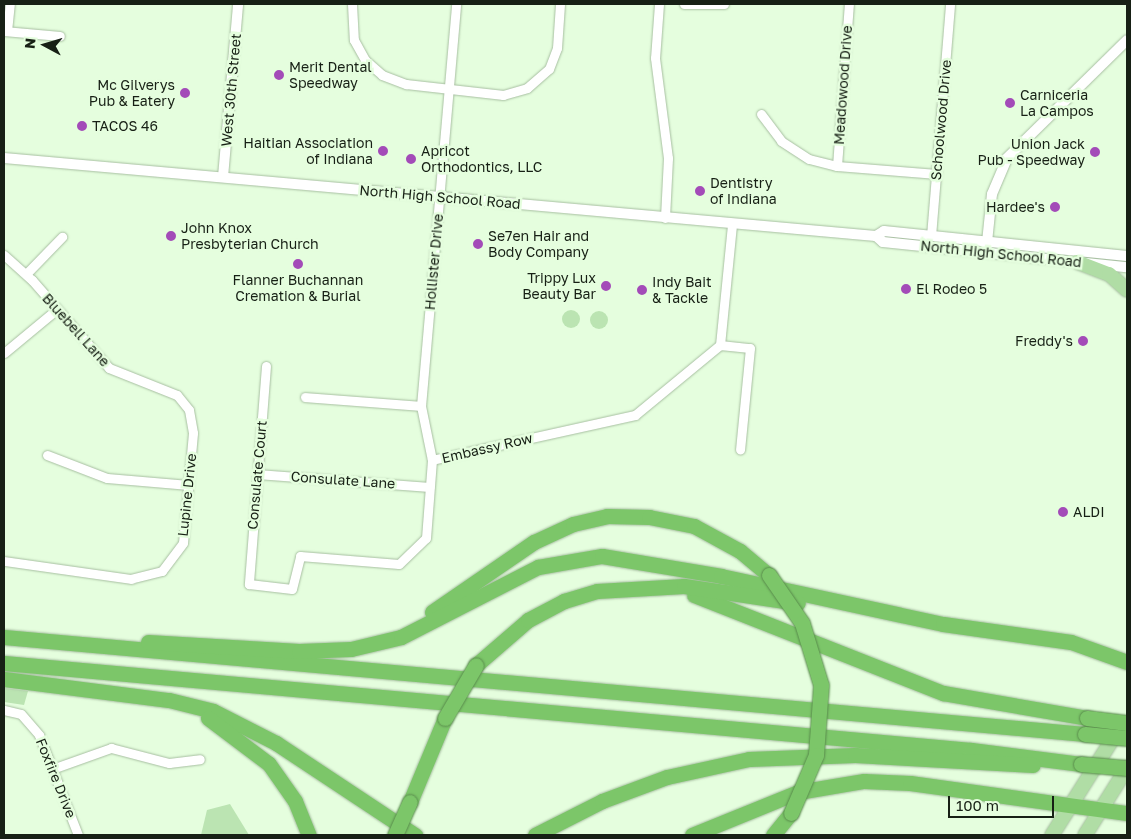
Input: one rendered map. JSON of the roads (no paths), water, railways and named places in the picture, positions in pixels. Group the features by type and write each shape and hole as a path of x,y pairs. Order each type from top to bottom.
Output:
{"highway":[{"path":"388,640 534,542 592,519 643,516 694,526 740,551 769,575 802,622 820,685 816,755 791,813 773,835"},
{"path":"79,644 174,641 323,652 388,640 538,568 602,556 721,576 943,624"},
{"path":"395,835 445,718 476,665 517,628 564,601 619,587 684,586 1071,642 1127,662"},
{"path":"659,587 711,601 943,693 1087,718 1127,723"},
{"path":"4,637 1127,738"},
{"path":"4,662 970,750 1127,768"},
{"path":"4,679 191,705 233,719 415,835"},
{"path":"145,698 209,718 250,745 288,788 309,835"},
{"path":"535,835 660,779 750,758 816,754 1014,765 1081,764"},
{"path":"692,835 798,792 848,782 910,783 1073,803 1127,813"}],"main road":[{"path":"1077,262 1109,274 1127,290"},
{"path":"1052,835 1127,716"},
{"path":"1085,835 1127,768"}],"street":[{"path":"10,4 6,31 60,36"},
{"name":"West 30th Street","path":"223,177 238,4"},
{"path":"352,4 354,40 374,69 400,82 448,89 506,94 533,85 554,57 560,4"},
{"name":"Hollister Drive","path":"432,460 422,406 456,4"},
{"path":"659,4 655,58 668,158 665,218"},
{"path":"684,4 724,4"},
{"name":"Meadowood Drive","path":"837,166 849,4"},
{"name":"Schoolwood Drive","path":"931,236 950,4"},
{"path":"986,247 994,186 1007,158 1127,40"},
{"path":"761,114 794,152 837,166 937,174"},
{"name":"North High School Road","path":"4,158 876,236 884,242 1127,256"},
{"path":"732,224 720,345 750,348 740,450"},
{"name":"North High School Road","path":"876,236 884,231 931,236 1077,262 1127,267"},
{"path":"26,274 62,238"},
{"name":"Bluebell Lane","path":"4,255 26,274 109,368 164,387 184,402"},
{"path":"4,353 57,309"},
{"name":"Embassy Row","path":"249,584 292,589 300,556 399,564 426,538 432,460 635,415 720,345"},
{"name":"Consulate Court","path":"249,584 266,366"},
{"path":"305,396 422,406"},
{"name":"Lupine Drive","path":"4,561 131,578 156,574 174,560 183,543 193,423 184,402"},
{"path":"47,454 107,478 189,485"},
{"name":"Consulate Lane","path":"257,474 430,487"},
{"name":"Foxfire Drive","path":"4,710 21,714 33,726 78,835"},
{"path":"52,769 111,748 169,762 200,759"}],"place":[{"name":"Merit Dental Speedway","path":"279,75"},
{"name":"Mc Gilverys Pub & Eatery","path":"185,93"},
{"name":"Carniceria La Campos","path":"1010,103"},
{"name":"TACOS 46","path":"82,126"},
{"name":"Haitian Association of Indiana","path":"383,151"},
{"name":"Union Jack Pub - Speedway","path":"1095,152"},
{"name":"Apricot Orthodontics, LLC","path":"411,159"},
{"name":"Dentistry of Indiana","path":"700,191"},
{"name":"Hardee's","path":"1055,207"},
{"name":"John Knox Presbyterian Church","path":"171,236"},
{"name":"Se7en Hair and Body Company","path":"478,244"},
{"name":"Flanner Buchannan Cremation & Burial","path":"298,264"},
{"name":"Trippy Lux Beauty Bar","path":"606,286"},
{"name":"El Rodeo 5","path":"906,289"},
{"name":"Indy Bait & Tackle","path":"642,290"},
{"name":"Freddy's","path":"1083,341"},
{"name":"ALDI","path":"1063,512"}]}
